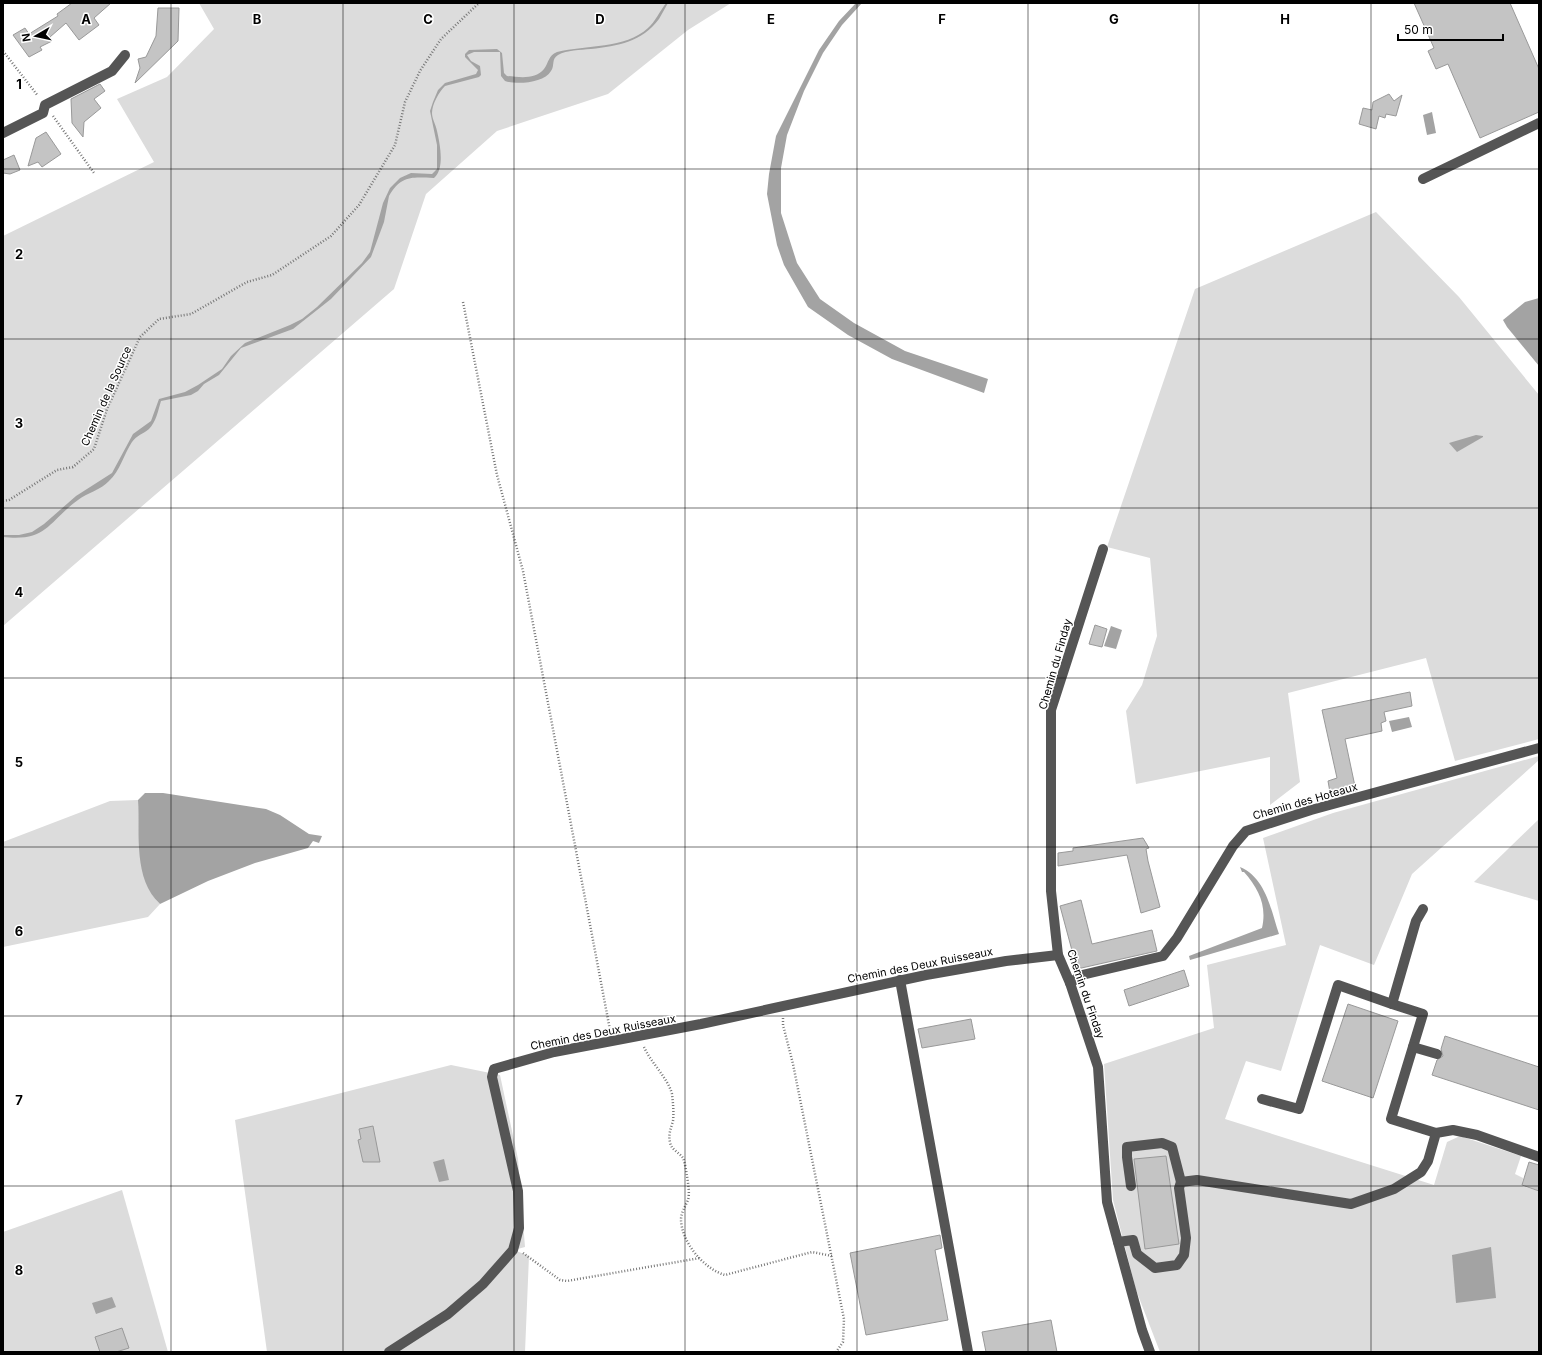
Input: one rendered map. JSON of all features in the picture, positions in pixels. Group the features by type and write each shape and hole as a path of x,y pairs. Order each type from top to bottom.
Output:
{"street":[{"path":"3,133 43,113 45,105 112,71 125,55"},
{"path":"1423,179 1539,123"},
{"name":"Chemin du Finday","path":"1103,549 1051,710 1051,891 1058,955 1070,983 1098,1067 1107,1202 1142,1330 1150,1352"},
{"name":"Chemin des Hoteaux","path":"1070,983 1082,975 1163,956 1177,938 1233,846 1246,831 1311,810 1539,748"},
{"path":"1392,1004 1416,921 1423,909"},
{"name":"Chemin des Deux Ruisseaux","path":"389,1352 448,1314 483,1284 513,1250 519,1228 518,1191 492,1077 494,1069 554,1052 642,1036 900,980 1006,961 1058,955"},
{"path":"900,980 968,1352"},
{"path":"1262,1099 1299,1109 1338,985 1423,1014 1391,1119 1436,1133 1453,1130 1477,1135 1539,1157"},
{"path":"1413,1047 1436,1054"},
{"path":"1180,1182 1197,1180 1351,1204 1394,1189 1422,1172 1428,1161 1436,1133"},
{"path":"1118,1242 1133,1240 1137,1254 1155,1268 1177,1265 1184,1255 1186,1238 1179,1188 1180,1182 1172,1147 1162,1143 1127,1147 1131,1186"}],"path":[{"name":"Chemin de la Source","path":"3,501 9,500 57,470 73,467 94,450 107,409 140,337 159,319 191,314 247,282 272,275 331,236 359,205 395,145 405,102 420,71 442,39 479,3"},
{"path":"3,51 27,82"},
{"path":"55,119 94,172"},
{"path":"463,302 497,475 523,572 609,1029 621,1040"},
{"path":"784,1005 783,1025 793,1064 844,1319 843,1342 836,1352"},
{"path":"642,1036 644,1048 653,1065 664,1077 671,1092 674,1110 669,1137 670,1145 682,1157 687,1176 688,1199 683,1209 681,1220 685,1237 700,1258 716,1272 725,1275 812,1252 832,1256"},
{"path":"513,1250 523,1252 560,1280 567,1281 700,1258"}],"shaded area":[{"path":"199,3 731,3 688,30 608,94 497,131 426,194 394,289 3,626 3,236 154,162 117,99 167,77 214,29"},
{"path":"666,3 668,3 659,19 652,27 637,38 629,42 611,46 574,50 562,53 555,58 552,69 548,75 530,82 516,83 505,81 501,76 500,52 474,52 467,55 471,61 480,66 481,75 479,77 445,86 438,95 432,110 441,156 440,169 434,178 419,177 408,179 398,184 393,189 389,196 384,222 371,257 331,299 293,329 241,348 219,375 204,384 198,391 191,395 161,401 153,423 149,429 132,442 113,477 102,487 78,500 46,529 29,536 18,538 3,537 3,535 19,535 32,532 44,524 76,496 112,473 133,434 151,421 159,399 185,392 198,385 222,369 231,356 245,343 302,319 317,307 362,263 370,252 383,203 390,188 400,178 411,173 432,174 437,169 437,145 430,111 438,90 445,83 476,74 478,70 465,57 465,54 469,50 497,49 502,53 504,73 507,76 532,76 544,69 550,57 557,52 617,43 639,35 651,26"},
{"path":"856,3 862,3 842,25 823,53 804,91 787,135 781,168 781,213 797,263 820,299 854,323 905,351 988,379 984,393 892,359 848,335 808,307 784,265 777,245 767,194 776,136 819,50 839,21"},
{"path":"1432,112 1436,133 1427,135 1423,115"},
{"path":"1376,212 1459,297 1539,395 1539,739 1455,761 1426,658 1288,693 1300,782 1270,805 1270,757 1136,784 1126,711 1142,685 1157,636 1150,558 1107,547 1195,289"},
{"path":"1539,298 1539,366 1503,320 1525,302"},
{"path":"1476,435 1483,437 1457,452 1449,443"},
{"path":"1111,626 1122,630 1116,649 1104,646"},
{"path":"1409,717 1412,727 1392,732 1389,721"},
{"path":"1539,756 1539,760 1412,874 1374,965 1320,945 1281,1071 1246,1061 1225,1119 1434,1185 1447,1142 1460,1136 1521,1156 1515,1174 1523,1178 1522,1186 1539,1191 1539,1352 1160,1352 1136,1290 1113,1200 1104,1064 1214,1028 1207,965 1286,945 1263,838 1333,813"},
{"path":"145,793 163,793 266,809 280,815 309,834 322,836 319,843 313,841 308,848 255,863 208,881 160,904 151,894 145,882 140,855 138,800"},
{"path":"138,800 140,855 146,882 152,894 160,904 148,917 3,947 3,842 110,801"},
{"path":"1539,819 1539,901 1474,882"},
{"path":"1240,867 1249,872 1262,887 1270,905 1279,934 1190,960 1189,956 1262,928 1263,912 1258,891 1244,872 1242,872"},
{"path":"451,1065 500,1075 518,1159 525,1247 514,1250 529,1256 525,1352 267,1352 235,1120"},
{"path":"444,1159 449,1180 439,1182 433,1162"},
{"path":"122,1190 168,1352 3,1352 3,1232"},
{"path":"1491,1247 1496,1298 1456,1303 1452,1255"},
{"path":"112,1297 116,1307 96,1314 92,1303"}],"building":[{"path":"72,3 111,3 94,18 99,25 79,40 66,23 50,37 52,41 40,47 42,50 29,57 13,35 25,28 29,34 58,16 57,14"},
{"path":"1414,3 1510,3 1539,69 1539,112 1480,138 1448,64 1436,69 1428,51 1434,48"},
{"path":"158,8 179,8 178,41 135,83 140,68 138,59 146,57 156,36"},
{"path":"100,84 105,91 94,99 101,108 84,122 83,137 72,123 71,99"},
{"path":"1389,94 1394,101 1402,95 1396,116 1386,114 1385,118 1379,116 1376,129 1359,124 1363,108 1372,110 1373,102"},
{"path":"46,132 61,154 42,167 38,162 28,166 36,138"},
{"path":"14,155 20,170 10,174 3,173 3,160"},
{"path":"1095,625 1107,629 1102,647 1089,644"},
{"path":"1410,692 1412,706 1384,712 1386,721 1381,723 1382,731 1345,739 1356,791 1331,798 1328,781 1337,778 1322,710"},
{"path":"1143,838 1149,848 1146,849 1148,861 1160,907 1141,913 1127,855 1058,866 1058,853 1073,851 1073,848"},
{"path":"1081,900 1092,944 1152,930 1157,951 1077,969 1060,906"},
{"path":"1184,970 1189,986 1129,1006 1124,990"},
{"path":"1348,1004 1398,1021 1373,1098 1322,1081"},
{"path":"971,1019 975,1039 922,1048 918,1029"},
{"path":"1445,1036 1539,1067 1539,1110 1432,1075 1437,1060 1443,1056 1441,1049"},
{"path":"373,1126 380,1162 363,1162 358,1140 361,1139 359,1129"},
{"path":"1166,1156 1179,1244 1145,1249 1134,1159"},
{"path":"1529,1162 1539,1165 1539,1191 1522,1185"},
{"path":"940,1235 942,1248 935,1250 948,1320 866,1335 850,1253"},
{"path":"1051,1320 1057,1352 986,1352 982,1332"},
{"path":"122,1328 129,1348 116,1352 100,1352 95,1337"}]}
